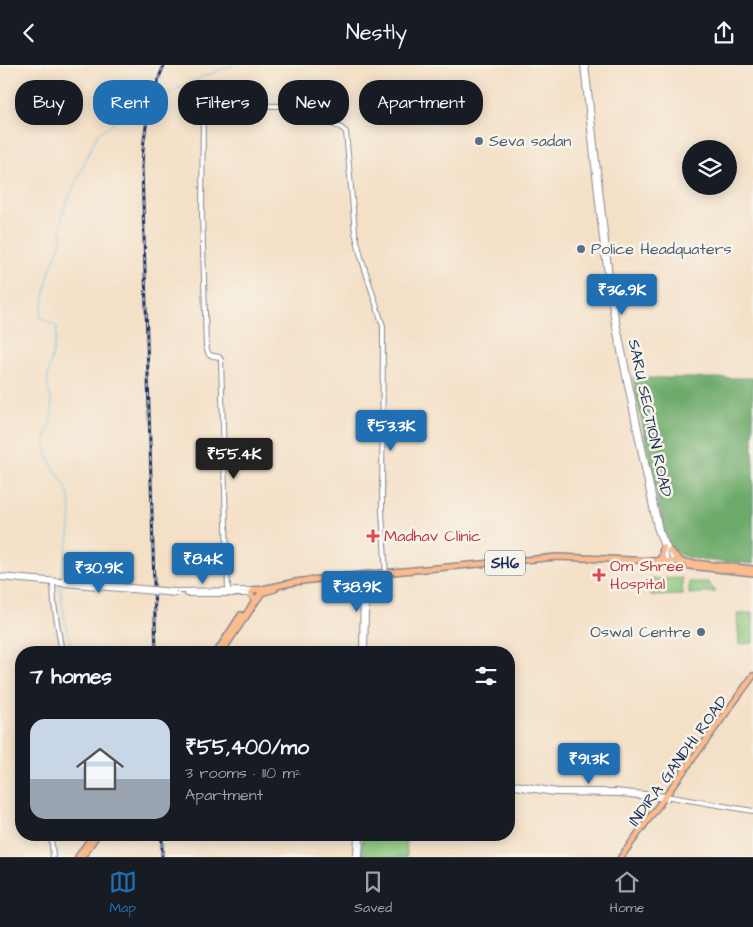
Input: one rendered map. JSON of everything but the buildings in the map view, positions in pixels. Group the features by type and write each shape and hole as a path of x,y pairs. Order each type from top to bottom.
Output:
{"highway":[{"path":"243,616 256,594"}],"main road":[{"path":"658,561 662,556 663,547"},
{"path":"670,551 682,562"},
{"name":"SH6","path":"386,575 556,557 658,561 753,571"},
{"name":"SH6","path":"256,594 295,582 557,561 682,562 753,571"},
{"path":"221,646 243,616"},
{"path":"225,646 243,616"},
{"name":"INDIRA GANDHI ROAD","path":"623,856 753,676"},
{"name":"INDIRA GANDHI ROAD","path":"666,797 753,681"},
{"path":"78,857 89,841"},
{"path":"82,857 93,841"}],"street":[{"name":"SARU SECTION ROAD","path":"584,65 611,308 656,527 671,563"},
{"name":"SARU SECTION ROAD","path":"584,65 613,303 660,530 670,551 671,563"},
{"path":"228,591 220,360 218,357 210,355 206,347 202,205 204,107 207,105 279,106 345,130 354,232 384,326 382,511 386,575"},
{"path":"364,646 365,576"},
{"path":"0,577 175,593 256,594"},
{"path":"0,577 119,588"},
{"path":"53,583 54,604 61,646"},
{"path":"175,593 228,591 256,594"},
{"path":"515,786 554,793 666,797 753,811"},
{"path":"52,841 53,857"},
{"path":"356,857 358,841"},
{"path":"359,841 360,857"}],"green space":[{"path":"633,378 753,378 753,564 694,559 679,554 671,546 663,527"},
{"path":"682,578 683,595 651,596 650,579"},
{"path":"689,582 708,582 716,592 689,594"},
{"path":"753,613 753,643 739,644 737,614"},
{"path":"362,841 406,841 407,857 362,857"}],"waterway":[{"path":"60,578 69,533 71,508 66,488 48,458 45,447 52,413 48,376 57,327 40,317 49,273 62,238 61,219 65,206 98,133 138,108 202,77 233,65"},
{"path":"60,586 71,646"}],"railway":[{"path":"156,646 142,167 148,115 164,65"},
{"path":"162,841 162,857"}],"place":[{"name":"Seva sadan","path":"479,141"},
{"name":"Police Headquaters","path":"581,249"},
{"name":"Madhav Clinic","path":"373,536"},
{"name":"Om Shree Hospital","path":"599,575"},
{"name":"Oswal Centre","path":"701,632"}]}
